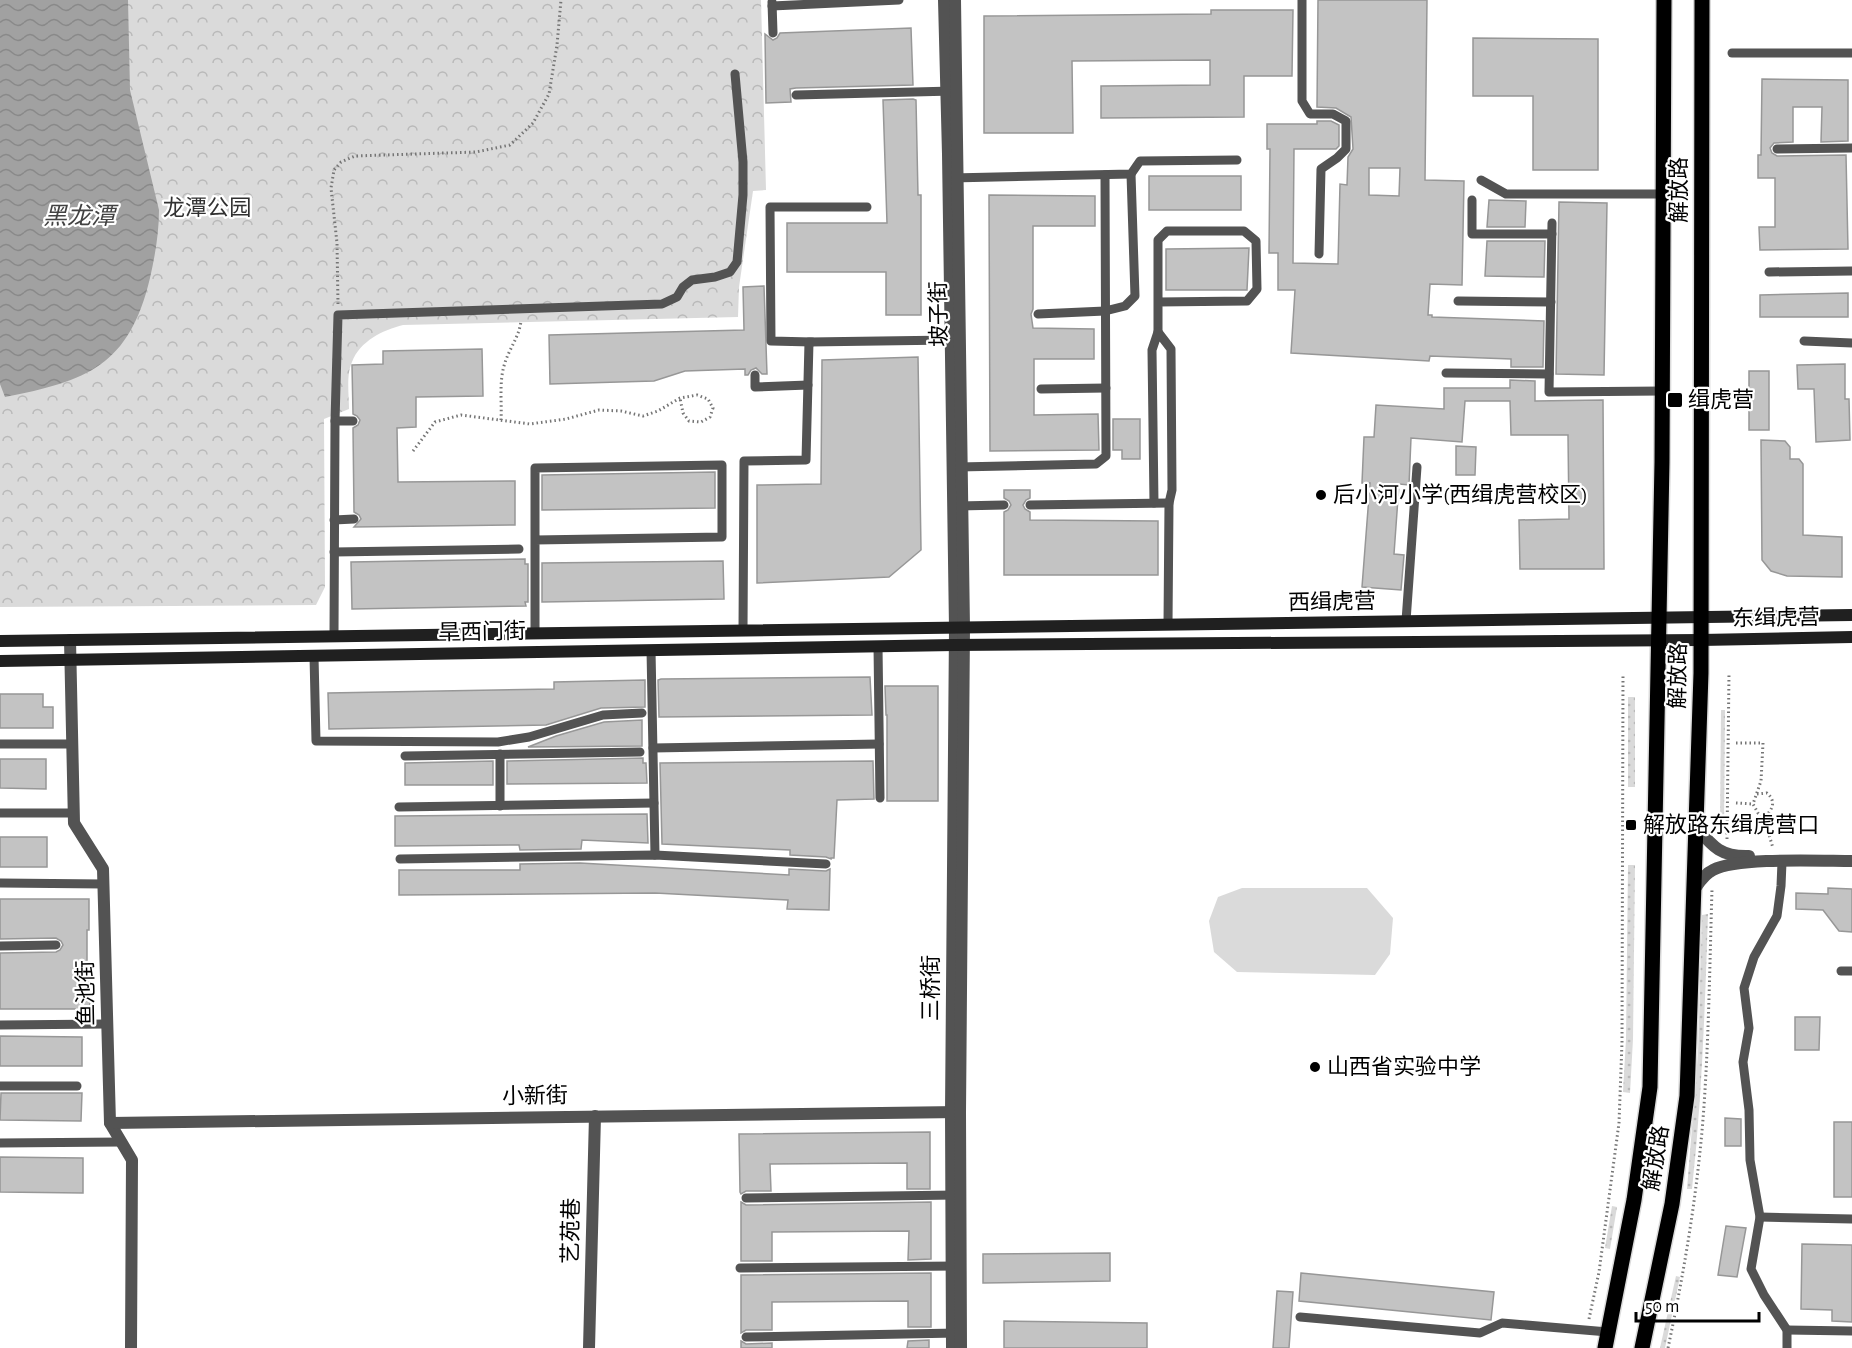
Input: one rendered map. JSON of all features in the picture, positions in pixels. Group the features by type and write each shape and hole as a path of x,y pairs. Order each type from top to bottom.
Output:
{"main road":[{"name":"解放路","path":"1605,1348 1634,1200 1650,1087 1659,640 1664,0"},
{"name":"解放路","path":"1642,1348 1672,1204 1687,1096 1701,640 1702,0"},
{"name":"西缉虎营","path":"959,628 1852,615"},
{"name":"旱西门街","path":"0,641 959,628"},
{"name":"东缉虎营","path":"1701,640 1852,638"},
{"name":"西缉虎营","path":"959,645 1701,640"},
{"name":"旱西门街","path":"0,662 959,645"}],"street":[{"name":"坡子街","path":"944,0 951,91 959,628"},
{"name":"坡子街","path":"951,91 955,0"},
{"name":"坡子街","path":"953,178 951,340 957,467"},
{"name":"三桥街","path":"959,628 955,1112 957,1333 961,1348"},
{"name":"鱼池街","path":"70,640 74,823 103,869 110,1123 132,1160 131,1348"},
{"path":"1696,827 1713,847 1725,854 1738,856 1852,855"},
{"path":"1694,890 1702,878 1713,870 1737,863 1852,861"},
{"name":"小新街","path":"110,1123 955,1112"},
{"name":"艺苑巷","path":"589,1348 595,1116"},
{"name":"三桥街","path":"952,1348 957,1333"}],"lane":[{"path":"773,33 772,3 899,0"},
{"path":"1302,0 1302,101 1310,114 1333,114 1346,121 1346,149 1321,168 1319,254"},
{"path":"1732,52 1852,53"},
{"path":"334,636 338,315 662,304 677,297 683,287 692,280 730,273 737,262 743,195 743,162 735,74"},
{"path":"796,95 951,91"},
{"path":"1777,149 1852,148"},
{"path":"1038,314 1106,311 1125,306 1135,296 1131,174 1140,161 1238,160"},
{"path":"953,178 1131,174"},
{"path":"957,467 1096,464 1106,456 1105,175"},
{"path":"1481,180 1506,194 1663,194"},
{"path":"1472,200 1472,234 1552,234"},
{"path":"867,207 770,207 771,341 951,340"},
{"path":"1552,223 1549,392 1662,391"},
{"path":"1154,503 1152,350 1158,332 1158,302 1158,240 1167,231 1244,231 1256,241 1257,289 1247,301 1158,302"},
{"path":"1769,272 1852,271"},
{"path":"1458,301 1551,302"},
{"path":"1158,332 1172,349 1172,490 1169,503 1168,625"},
{"path":"1804,341 1852,342"},
{"path":"743,631 744,461 806,460 809,342 812,342"},
{"path":"1446,373 1550,374"},
{"path":"755,375 755,387 808,385"},
{"path":"1041,389 1106,388"},
{"path":"335,421 353,421"},
{"path":"536,540 722,537 723,465 535,468 536,633"},
{"path":"1406,621 1417,467"},
{"path":"1030,505 1169,503"},
{"path":"958,506 1004,505"},
{"path":"334,520 354,519"},
{"path":"334,552 519,549"},
{"path":"878,646 880,798"},
{"path":"651,650 655,855"},
{"path":"314,656 316,741 498,742 529,736 603,714 642,713"},
{"path":"0,744 72,744"},
{"path":"653,748 879,744"},
{"path":"405,756 640,752"},
{"path":"500,806 501,754"},
{"path":"399,807 654,803"},
{"path":"0,813 74,813"},
{"path":"399,859 655,855 826,864"},
{"path":"1782,862 1777,916 1754,957 1744,987 1749,1028 1743,1062 1749,1110 1750,1160 1760,1217 1751,1269 1764,1295 1787,1330 1787,1348"},
{"path":"0,883 104,884"},
{"path":"0,946 56,945"},
{"path":"1841,971 1852,971"},
{"path":"0,1024 107,1024"},
{"path":"0,1086 76,1086"},
{"path":"0,1143 121,1142"},
{"path":"746,1198 956,1195"},
{"path":"1760,1217 1852,1219"},
{"path":"740,1268 956,1266"},
{"path":"1300,1317 1480,1334 1502,1323 1608,1332"},
{"path":"1787,1330 1852,1332"},
{"path":"746,1337 957,1333"}],"path":[{"path":"338,315 337,243 331,188 334,170 341,162 355,156 476,152 510,145 533,123 549,94 561,0"},
{"path":"501,420 503,370 519,332 521,309"},
{"path":"413,451 435,422 461,415 530,424 599,411 621,411 643,416 658,411 680,398 697,395 708,399 713,408 710,417 701,422 689,421 683,413 680,398"},
{"path":"1725,854 1729,828 1729,673"},
{"path":"1586,1330 1599,1272 1619,1123 1622,1042 1623,675"},
{"path":"1736,743 1763,743 1761,782 1753,804"},
{"path":"1757,794 1767,794 1772,798 1772,810 1764,818"},
{"path":"1737,803 1753,804"},
{"path":"1753,804 1764,818 1774,849"},
{"path":"1668,1348 1684,1274 1700,1143 1705,1079 1713,870"}],"green space":[{"name":"龙潭公园","path":"0,0 761,0 766,190 753,191 739,287 738,317 403,325 388,330 366,342 352,362 348,379 349,409 324,419 325,587 316,605 0,607"},
{"path":"1628,697 1635,697 1635,787 1628,787"},
{"path":"1721,710 1725,710 1724,828 1720,828"},
{"path":"1628,865 1635,865 1633,1039 1630,1093 1623,1092 1626,1039"},
{"path":"1242,888 1367,888 1393,918 1390,954 1375,975 1237,972 1214,952 1209,921 1218,897"},
{"path":"1708,914 1698,1121 1692,1189 1687,1189 1698,1053 1702,915"},
{"path":"1612,1206 1617,1207 1610,1249 1605,1248"},
{"path":"1676,1276 1680,1277 1665,1348 1660,1348"}],"water":[{"name":"黑龙潭","path":"0,0 128,0 130,90 159,210 154,261 141,308 130,331 117,350 100,365 81,376 34,391 5,397 0,384"}],"building":[{"path":"1318,0 1427,0 1425,180 1464,181 1462,285 1430,284 1428,315 1544,321 1543,367 1511,367 1511,359 1430,356 1429,361 1291,353 1295,290 1278,290 1278,253 1269,253 1270,149 1267,149 1267,124 1317,124 1317,121 1331,121 1339,125 1339,146 1336,149 1294,149 1293,263 1338,264 1340,184 1347,185 1348,157 1353,149 1351,117 1336,108 1317,107","holes":["1369,168 1400,168 1399,196 1369,195"]},
{"path":"1211,10 1293,10 1292,76 1244,76 1244,117 1101,118 1101,86 1210,85 1210,60 1072,61 1073,133 984,133 984,16 1211,14"},
{"path":"911,28 913,85 796,88 790,89 791,102 766,103 765,34 773,40 780,33"},
{"path":"1473,38 1598,39 1598,170 1533,170 1533,96 1473,96"},
{"path":"1762,79 1848,80 1848,141 1821,142 1822,107 1793,107 1793,142 1774,143 1770,148 1777,156 1846,155 1848,249 1760,250 1759,227 1775,227 1775,178 1758,178 1758,155 1761,155"},
{"path":"883,100 916,100 918,195 921,195 921,315 886,315 886,272 787,272 787,223 887,223"},
{"path":"1149,176 1241,176 1241,210 1149,210"},
{"path":"989,195 1095,196 1095,226 1033,226 1033,309 1031,314 1033,328 1094,329 1094,359 1034,359 1034,415 1098,414 1099,450 990,451"},
{"path":"1489,200 1526,201 1525,227 1487,227"},
{"path":"1559,202 1607,203 1604,375 1556,374"},
{"path":"1487,241 1545,241 1544,277 1485,276"},
{"path":"1249,248 1247,290 1166,290 1166,249"},
{"path":"764,286 767,374 762,374 756,368 748,375 745,375 745,369 685,371 654,381 550,384 549,335 744,330 743,287"},
{"path":"1848,293 1848,317 1760,317 1760,295"},
{"path":"482,349 483,396 416,397 416,427 397,428 398,482 515,481 515,525 354,527 361,519 354,512 353,428 360,420 353,414 352,365 383,364 383,351"},
{"path":"918,357 921,550 889,577 757,583 757,485 821,484 822,360"},
{"path":"1845,364 1845,399 1849,399 1850,440 1816,442 1814,389 1798,389 1797,365"},
{"path":"1749,371 1769,371 1769,430 1749,430"},
{"path":"1510,380 1535,381 1535,401 1603,400 1604,569 1520,569 1519,520 1569,519 1568,435 1511,435 1510,401 1465,401 1462,442 1411,438 1409,485 1399,484 1394,554 1404,555 1401,590 1362,587 1370,483 1362,483 1364,437 1374,437 1376,405 1444,409 1444,388 1510,388"},
{"path":"1113,419 1140,419 1140,459 1122,459 1122,450 1113,450"},
{"path":"1761,440 1785,441 1790,447 1790,459 1799,459 1803,464 1803,535 1842,537 1842,577 1787,576 1771,571 1762,560"},
{"path":"1456,446 1476,447 1475,475 1456,475"},
{"path":"715,472 715,508 542,510 542,475"},
{"path":"1004,490 1030,490 1030,498 1023,505 1030,512 1030,520 1158,521 1158,575 1004,575 1004,512 1011,505 1004,498"},
{"path":"525,559 525,564 528,564 528,602 525,602 526,606 352,609 351,562"},
{"path":"723,561 724,599 542,602 542,563"},
{"path":"870,677 872,715 659,717 658,680 661,679"},
{"path":"645,680 645,707 601,708 546,725 329,729 328,693 554,689 554,682"},
{"path":"885,686 938,686 938,801 887,801"},
{"path":"0,694 43,694 43,707 53,707 53,728 0,728"},
{"path":"642,720 642,746 528,747 604,722"},
{"path":"643,758 643,763 646,763 647,783 507,784 507,761"},
{"path":"0,759 46,759 46,789 0,788"},
{"path":"493,761 493,785 405,785 405,763"},
{"path":"873,761 874,799 837,800 834,858 790,855 790,850 662,844 660,763"},
{"path":"647,814 648,843 582,840 581,849 520,850 519,845 395,846 395,816"},
{"path":"0,837 47,837 47,867 0,867"},
{"path":"580,863 789,875 789,869 826,871 830,869 829,910 787,909 788,900 655,893 399,895 399,870 520,870 520,864"},
{"path":"1828,888 1852,889 1852,932 1839,931 1823,910 1796,909 1796,893 1828,894"},
{"path":"0,899 89,899 87,982 90,982 90,1009 0,1009 0,953 56,952 63,945 56,938 0,939"},
{"path":"1795,1017 1820,1017 1819,1050 1795,1050"},
{"path":"0,1036 82,1037 82,1066 0,1066"},
{"path":"1,1093 82,1093 81,1121 0,1120"},
{"path":"1725,1118 1741,1119 1741,1146 1725,1146"},
{"path":"1834,1122 1852,1122 1852,1197 1834,1197"},
{"path":"930,1132 930,1189 907,1189 907,1163 770,1164 771,1191 746,1191 741,1194 740,1192 739,1134"},
{"path":"0,1157 83,1158 83,1193 0,1192"},
{"path":"741,1202 746,1205 931,1202 931,1259 908,1260 909,1231 772,1232 772,1261 741,1261"},
{"path":"1726,1226 1746,1228 1737,1277 1718,1275"},
{"path":"1802,1244 1852,1245 1852,1322 1832,1321 1832,1310 1801,1309"},
{"path":"1110,1253 1110,1281 983,1283 983,1254"},
{"path":"931,1273 931,1327 908,1327 908,1301 772,1302 772,1330 746,1330 741,1333 741,1275"},
{"path":"1301,1273 1494,1292 1491,1320 1299,1301"},
{"path":"1277,1291 1293,1292 1289,1348 1273,1348"},
{"path":"1004,1321 1147,1323 1147,1348 1004,1348"},
{"path":"929,1340 929,1348 907,1348 908,1341"},
{"path":"741,1341 746,1344 772,1343 772,1348 741,1348"}],"place":[{"name":"缉虎营","path":"1675,400"},
{"name":"后小河小学(西缉虎营校区)","path":"1321,495"},
{"name":"解放路东缉虎营口","path":"1631,825"},
{"name":"山西省实验中学","path":"1315,1067"}]}
